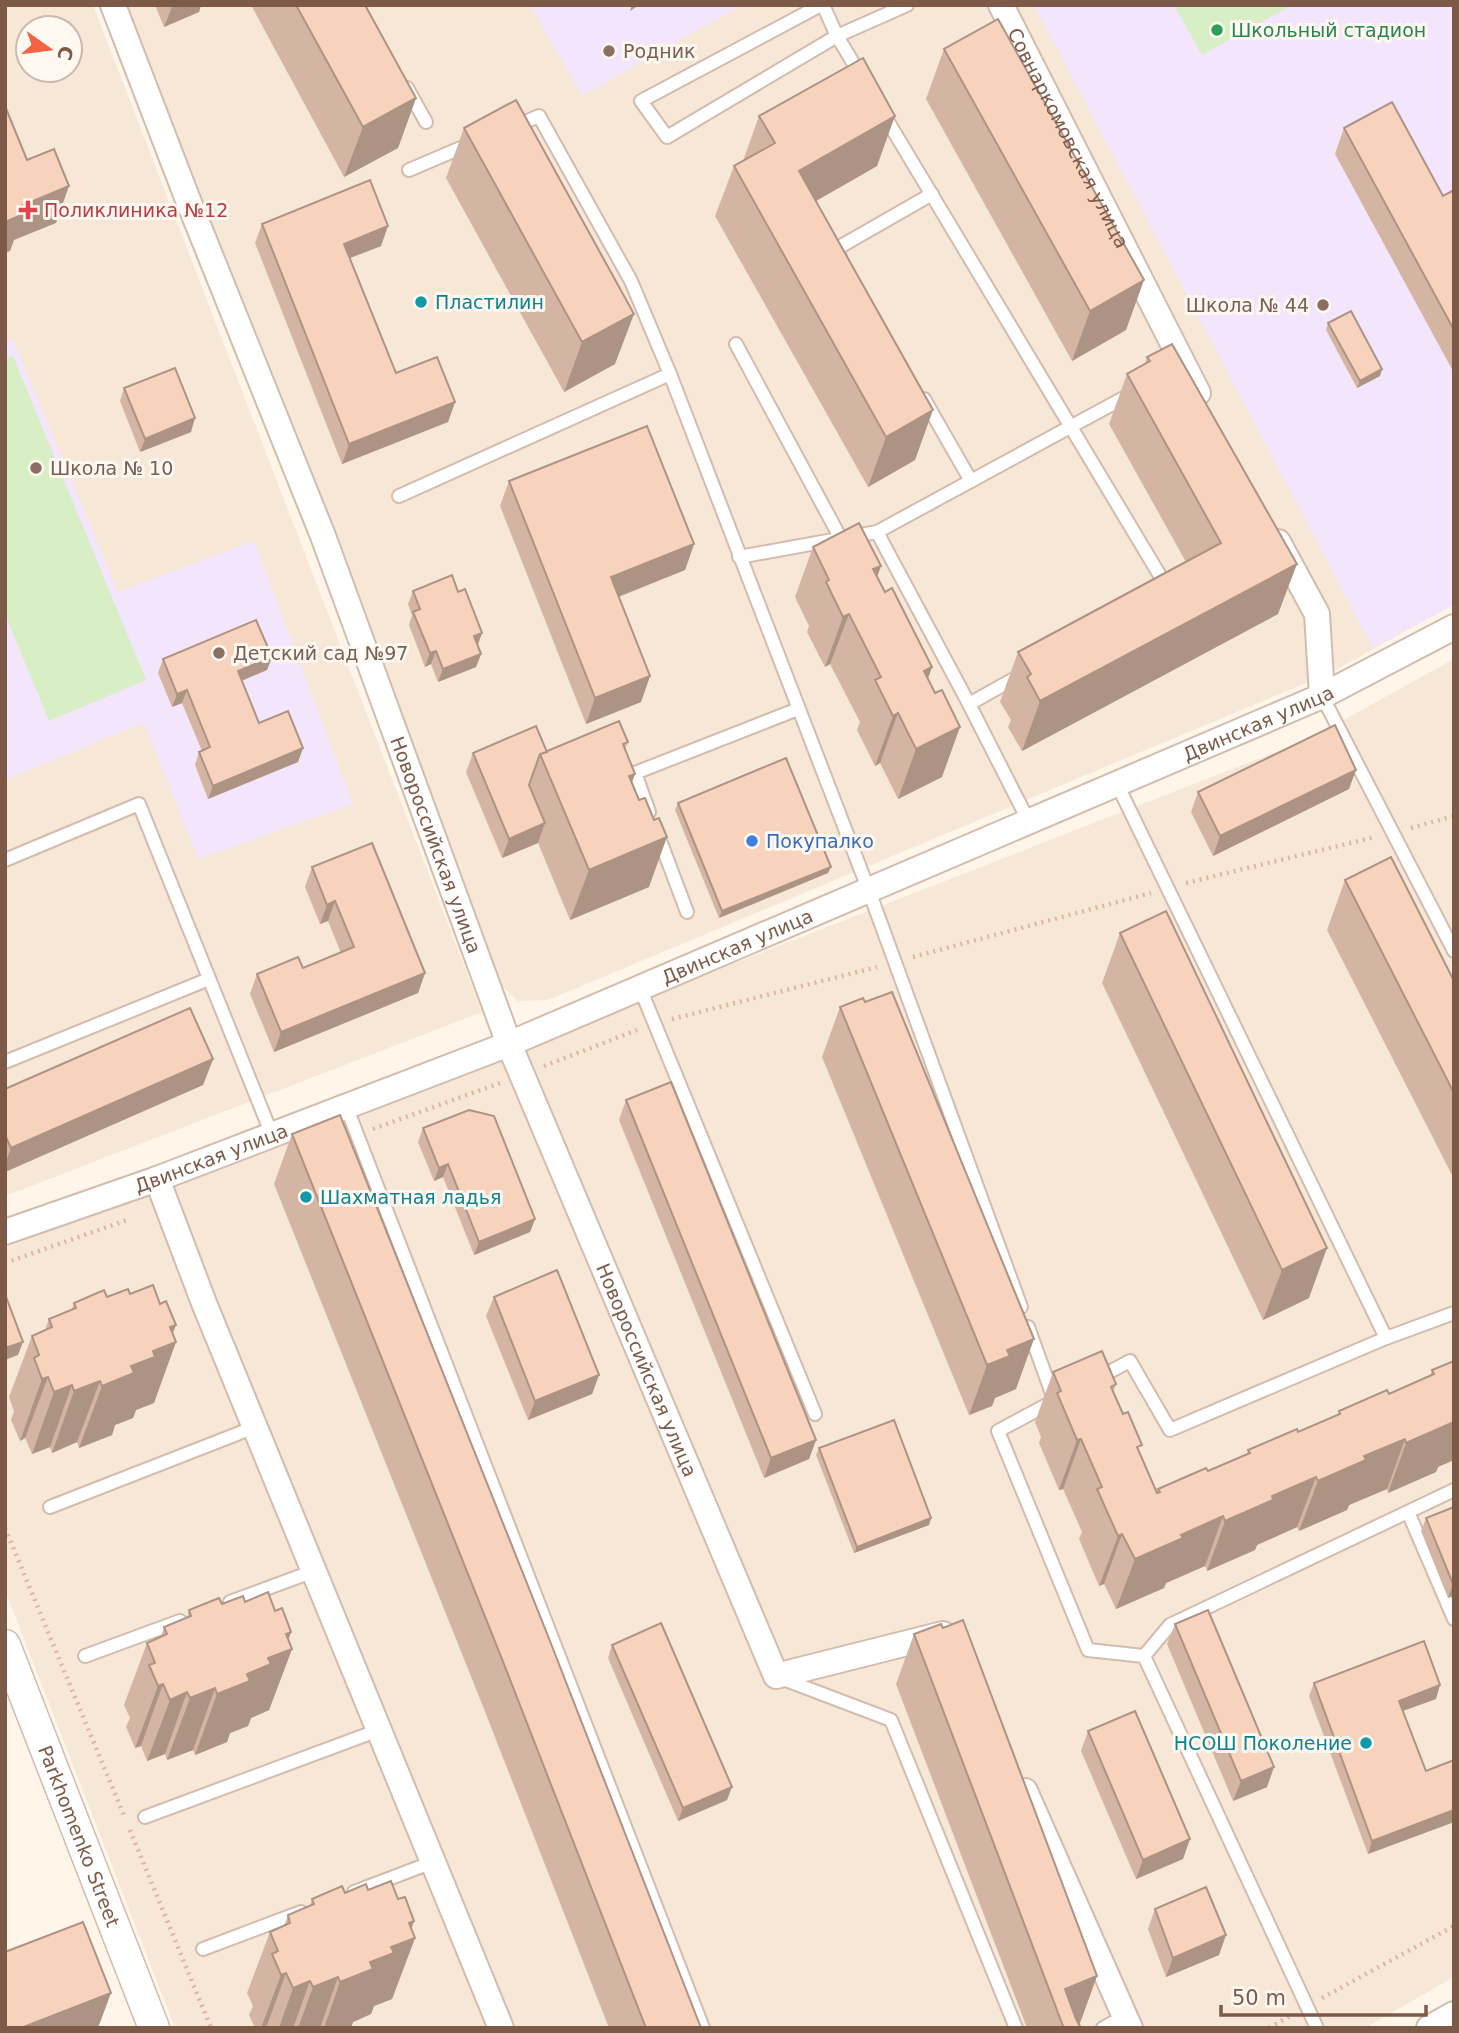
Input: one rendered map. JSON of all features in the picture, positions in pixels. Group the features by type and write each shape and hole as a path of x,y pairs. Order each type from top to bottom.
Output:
{"street":[{"name":"Новороссийская улица","path":"113,5 193,213 323,536 509,1044 776,1676"},
{"name":"Совнаркомовская улица","path":"1001,5 1178,369 1209,413"},
{"path":"1266,520 1317,614 1322,696"},
{"name":"Двинская улица","path":"5,1232 157,1179 509,1044 1322,696 1454,627"},
{"path":"157,1179 498,2027"},
{"path":"776,1676 954,1631 960,1644"},
{"name":"Parkhomenko Street","path":"5,1645 154,2028"},
{"path":"1015,1768 1120,2024"},
{"path":"1429,2028 1454,2014"}],"lane":[{"path":"907,5 837,36 667,137 641,101 822,5 837,36 1171,593 1159,600"},
{"path":"400,75 426,122"},
{"path":"503,130 539,116 631,281 670,374 869,891 1060,1397 998,1431 1088,1650 1144,1656"},
{"path":"409,170 480,140"},
{"path":"850,272 836,249 932,194"},
{"path":"736,344 841,539"},
{"path":"399,496 670,374"},
{"path":"917,388 971,481"},
{"path":"739,557 877,532 1139,390"},
{"path":"877,532 1030,822"},
{"path":"969,704 1028,671"},
{"path":"1322,696 1454,951"},
{"path":"687,912 635,773 798,709"},
{"path":"1117,785 1385,1338"},
{"path":"5,860 139,804 271,1135"},
{"path":"5,1062 209,979"},
{"path":"640,988 816,1414"},
{"path":"346,1106 703,2028"},
{"path":"1087,1384 1129,1362 1170,1430 1385,1338 1454,1313"},
{"path":"50,1507 255,1427"},
{"path":"1144,1656 1170,1625 1454,1490"},
{"path":"1408,1512 1454,1619"},
{"path":"212,1609 314,1571"},
{"path":"85,1656 187,1618"},
{"path":"1144,1656 1317,2028"},
{"path":"776,1676 891,1720 1016,2028"},
{"path":"145,1817 379,1730"},
{"path":"344,1896 433,1862"},
{"path":"203,1949 318,1906"}],"path":[{"path":"5,1263 167,1206"},
{"path":"5,1528 211,2028"},
{"path":"1269,2028 1454,1926"}],"shaded area":[{"path":"5,5 93,5 482,1012 5,1196"},
{"path":"118,5 1454,5 1454,604 1330,673 548,1000 518,1001 502,986"},
{"name":"Родник","path":"530,5 742,5 582,96"},
{"name":"Школа № 44","path":"1034,5 1454,5 1454,605 1373,648"},
{"path":"13,340 118,592 254,541 353,804 198,859 144,723 5,780 5,343"},
{"path":"1454,659 1454,1977 1365,2028 175,2028 5,1590 5,1248 1309,739"}],"green space":[{"name":"Школьный стадион","path":"1174,5 1292,5 1202,55"},
{"name":"Школа № 10","path":"13,356 146,680 49,721 5,614 5,359"}],"building":[{"path":"296,5 365,5 416,98 363,127"},
{"path":"998,19 1144,280 1090,311 944,49"},
{"path":"863,58 895,116 799,171 933,410 886,437 734,166 775,143 759,116"},
{"path":"516,100 634,314 582,342 464,128"},
{"path":"1392,102 1443,196 1454,190 1454,330 1344,128"},
{"path":"5,106 27,160 54,149 69,186 21,206 24,214 5,222"},
{"path":"370,180 388,226 344,244 396,373 437,357 455,402 349,444 262,224"},
{"path":"1351,311 1382,369 1360,381 1328,323"},
{"path":"1172,344 1297,564 1040,701 1027,677 1031,674 1018,652 1221,543 1127,374 1150,361 1147,357"},
{"path":"175,368 195,418 145,439 124,388"},
{"path":"647,426 694,544 611,577 650,676 595,698 509,481"},
{"path":"859,523 881,566 873,569 885,592 892,588 932,667 924,671 935,693 942,690 960,727 916,749 898,713 893,716 875,680 881,677 849,614 843,617 813,547"},
{"path":"452,575 458,592 465,589 482,633 474,636 481,654 443,669 436,651 430,653 413,612 420,609 413,591"},
{"name":"Детский сад №97","path":"256,620 272,657 238,671 259,723 288,711 303,748 213,786 199,752 210,747 187,690 177,694 163,659"},
{"path":"619,721 628,742 623,744 635,774 629,776 639,800 645,798 654,820 659,818 667,837 589,870 540,754"},
{"path":"1335,725 1356,770 1220,836 1198,792"},
{"path":"536,726 547,752 540,754 529,785 545,823 509,839 473,753"},
{"name":"Покупалко","path":"786,758 831,867 722,911 678,803"},
{"path":"372,843 425,973 281,1032 257,974 298,957 303,968 354,947 335,901 327,905 312,867"},
{"path":"1391,857 1454,981 1454,1093 1345,880"},
{"path":"1166,911 1327,1248 1282,1270 1120,933"},
{"path":"892,992 1034,1339 1007,1350 1010,1356 987,1365 840,1007 863,998 865,1002"},
{"path":"190,1008 213,1059 11,1148 5,1135 5,1089"},
{"path":"671,1082 816,1440 771,1458 626,1100"},
{"path":"469,1110 494,1116 535,1219 479,1242 448,1164 439,1168 423,1128"},
{"path":"340,1115 701,2028 646,2028 292,1134"},
{"path":"557,1270 599,1375 535,1401 494,1297"},
{"path":"153,1285 160,1304 166,1301 176,1325 170,1327 176,1342 153,1351 155,1357 131,1366 134,1373 102,1386 100,1381 74,1391 72,1385 54,1392 48,1377 42,1379 34,1358 39,1355 32,1336 52,1327 49,1319 76,1308 74,1303 104,1290 107,1297 128,1289 130,1294"},
{"path":"5,1294 23,1342 5,1348"},
{"path":"1102,1351 1116,1384 1111,1387 1123,1414 1128,1412 1142,1445 1137,1447 1157,1493 1160,1492 1158,1489 1250,1453 1248,1450 1340,1414 1339,1411 1387,1390 1389,1394 1434,1374 1432,1370 1454,1361 1454,1422 1406,1443 1405,1439 1364,1456 1366,1460 1318,1481 1316,1477 1272,1496 1273,1500 1225,1521 1223,1516 1181,1535 1183,1538 1135,1559 1122,1534 1118,1536 1097,1489 1102,1487 1081,1439 1077,1440 1057,1393 1061,1391 1053,1372"},
{"path":"894,1420 931,1518 857,1547 819,1448"},
{"path":"1454,1507 1454,1584 1453,1584 1426,1518"},
{"path":"268,1592 275,1611 282,1608 291,1632 286,1634 292,1649 268,1658 271,1664 247,1674 250,1681 217,1694 215,1688 190,1698 187,1692 170,1700 163,1684 158,1686 149,1665 155,1663 147,1643 167,1634 164,1627 191,1616 189,1610 219,1598 222,1604 243,1596 245,1602"},
{"path":"1208,1610 1274,1767 1241,1781 1175,1624"},
{"path":"963,1620 1097,1976 1065,1989 1081,2028 1061,2028 1063,2026 914,1634 941,1624 943,1628"},
{"path":"661,1623 732,1787 683,1808 612,1645"},
{"name":"НСОШ Поколение","path":"1424,1641 1440,1685 1399,1701 1426,1771 1454,1760 1454,1810 1372,1841 1314,1683"},
{"path":"1135,1711 1190,1839 1143,1860 1088,1731"},
{"path":"391,1881 398,1899 405,1897 414,1921 409,1923 415,1938 391,1947 394,1953 370,1962 373,1969 340,1982 338,1977 313,1987 310,1981 293,1988 286,1973 281,1975 272,1954 278,1951 270,1932 290,1923 288,1915 314,1904 312,1899 342,1886 345,1893 366,1884 368,1890"},
{"path":"1206,1887 1226,1935 1173,1958 1155,1909"},
{"path":"83,1922 111,1993 21,2028 5,2028 5,1952"}],"place":[{"name":"Школьный стадион","path":"1217,30"},
{"name":"Родник","path":"609,51"},
{"name":"Поликлиника №12","path":"28,210"},
{"name":"Пластилин","path":"421,302"},
{"name":"Школа № 44","path":"1323,305"},
{"name":"Школа № 10","path":"36,468"},
{"name":"Детский сад №97","path":"219,653"},
{"name":"Покупалко","path":"752,841"},
{"name":"Шахматная ладья","path":"306,1197"},
{"name":"НСОШ Поколение","path":"1366,1743"}]}
